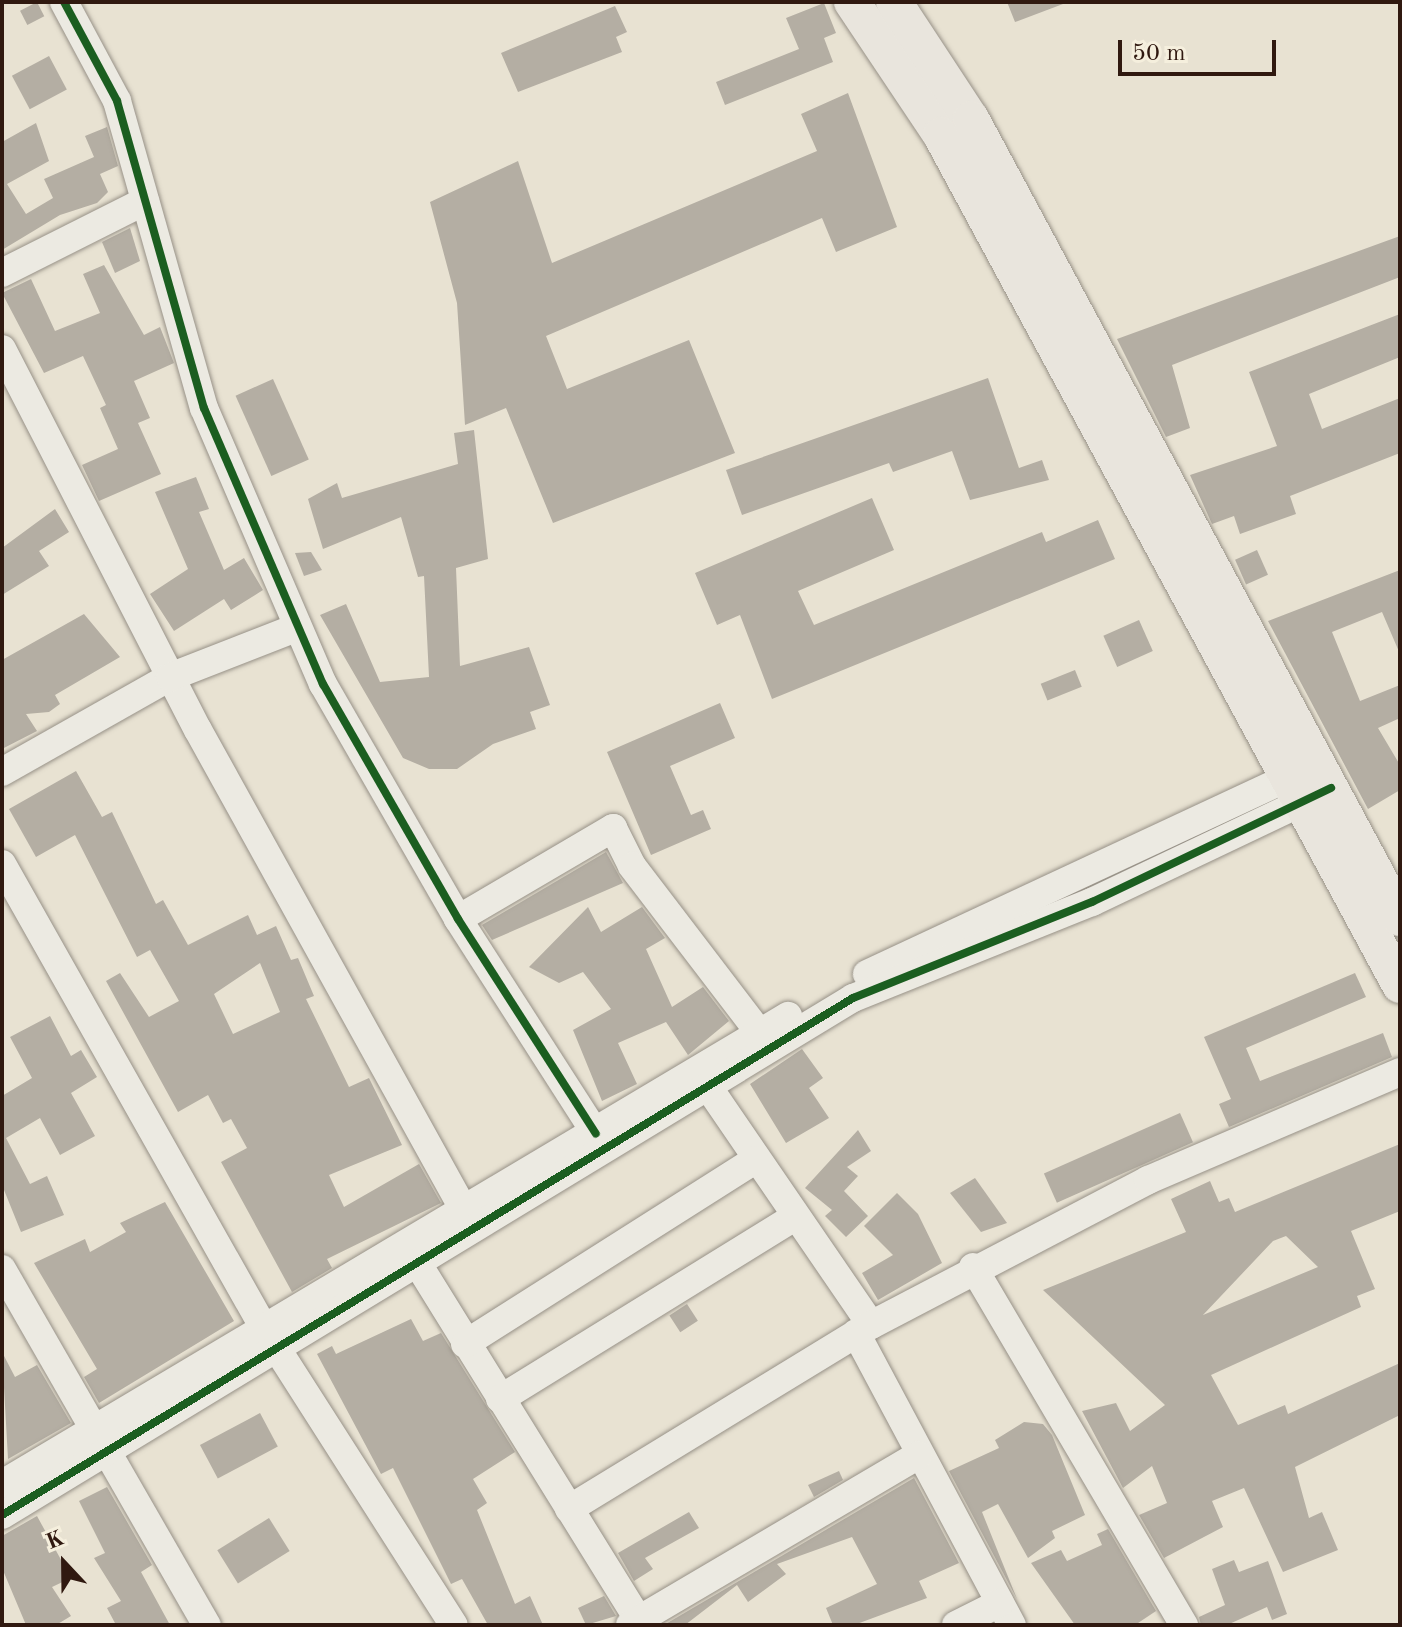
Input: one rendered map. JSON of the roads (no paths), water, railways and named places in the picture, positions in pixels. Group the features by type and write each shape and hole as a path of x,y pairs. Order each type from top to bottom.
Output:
{"main road":[{"path":"852,2 941,135 1310,783 1400,918"},
{"path":"894,2 971,119 1310,783 1400,985"}],"street":[{"path":"64,2 117,101 204,408 298,627 458,919 596,1134"},
{"path":"2,273 145,201"},
{"path":"2,349 170,677 465,1212"},
{"path":"2,772 170,677 298,627"},
{"path":"412,1256 465,1212 596,1134 703,1081 759,1032 892,962 1310,783"},
{"path":"2,1515 100,1441 703,1081 853,998 1092,902 1310,783"},
{"path":"458,919 613,828 632,866 759,1032"},
{"path":"2,864 271,1340 454,1625"},
{"path":"569,1509 863,1329 973,1267 1148,1180 1400,1072"},
{"path":"703,1081 795,1217 863,1329 919,1455 1006,1614 956,1625"},
{"path":"465,1344 755,1160"},
{"path":"500,1399 795,1217"},
{"path":"412,1256 637,1624 919,1455"},
{"path":"973,1267 1184,1625"},
{"path":"2,1269 207,1625"},
{"path":"2,1484 100,1441"}]}
